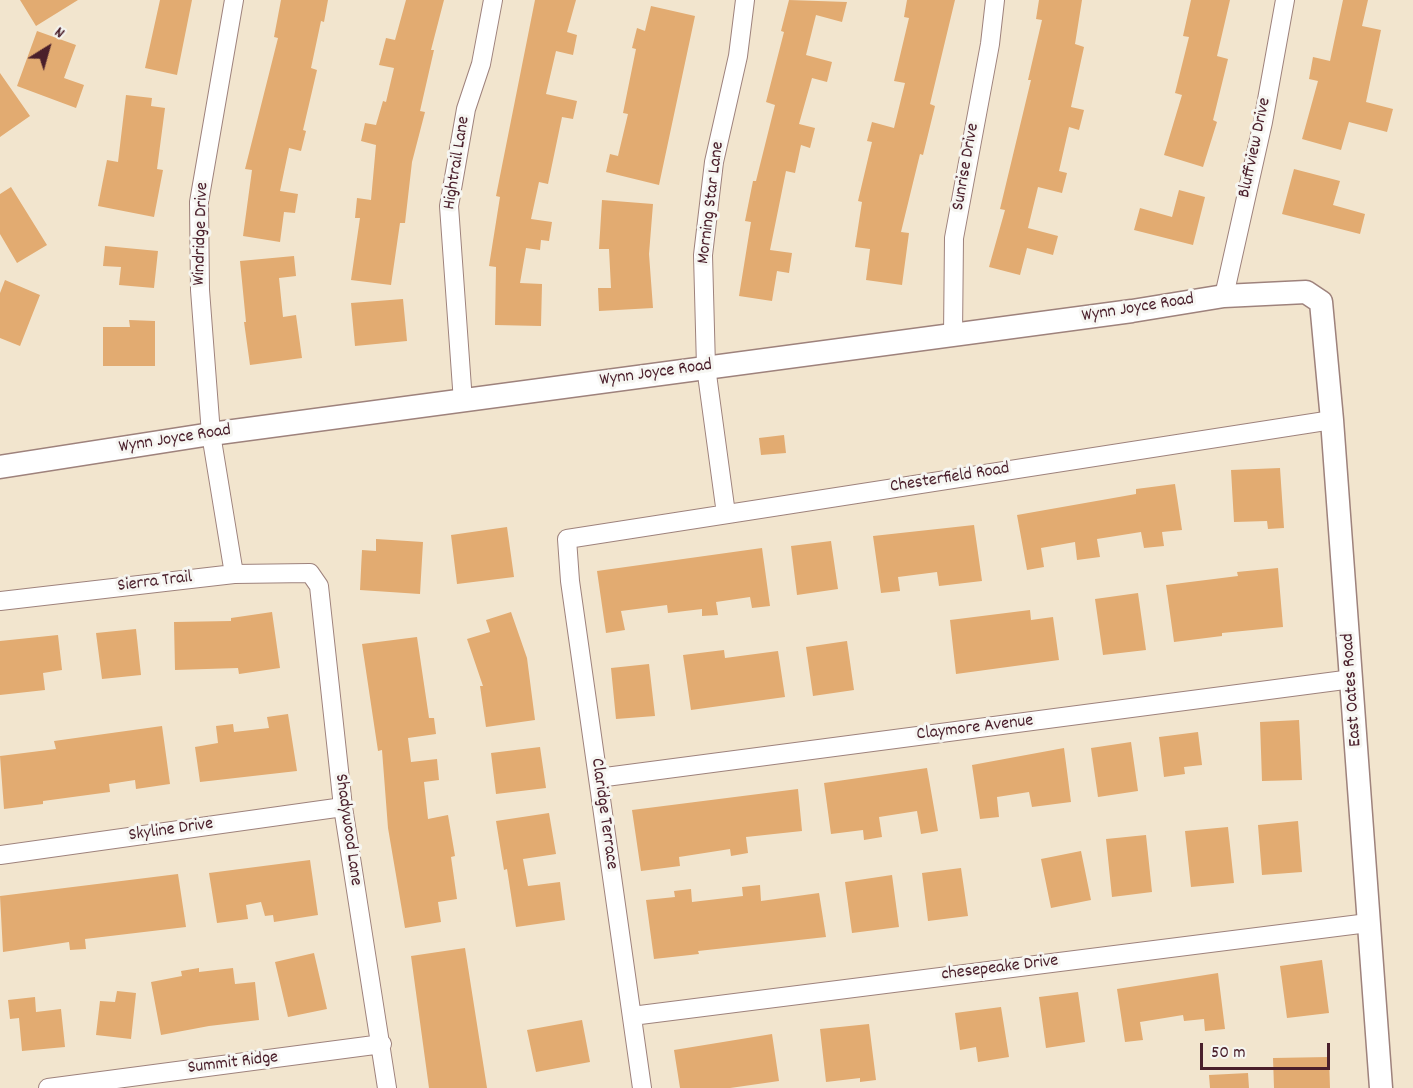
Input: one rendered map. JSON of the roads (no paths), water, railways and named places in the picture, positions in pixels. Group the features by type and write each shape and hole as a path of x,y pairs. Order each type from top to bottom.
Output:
{"street":[{"name":"Windridge Drive","path":"234,0 199,202 200,290 211,434 234,574"},
{"name":"Hightrail Lane","path":"463,402 449,206 466,109 481,64 493,0"},
{"name":"Morning Star Lane","path":"726,514 706,367 703,255 714,162 738,56 744,0"},
{"name":"Sunrise Drive","path":"953,335 954,238 990,44 995,0"},
{"name":"Bluffview Drive","path":"1224,296 1263,122 1285,0"},
{"name":"Wynn Joyce Road","path":"0,467 211,434 1132,311 1224,296 1299,291 1313,295"},
{"name":"East Oates Road","path":"1313,295 1321,302 1332,420 1381,1088"},
{"name":"Chesterfield Road","path":"567,539 1332,420"},
{"name":"Claridge Terrace","path":"567,539 570,581 642,1088"},
{"name":"Sierra Trail","path":"0,600 234,574 310,573"},
{"name":"Shadywood Lane","path":"310,573 319,586 343,807 382,1044 387,1088"},
{"name":"Claymore Avenue","path":"598,778 1352,679"},
{"name":"Skyline Drive","path":"0,855 343,807"},
{"name":"chesepeake Drive","path":"632,1016 1368,922"},
{"name":"Summit Ridge","path":"48,1088 382,1044"}]}
